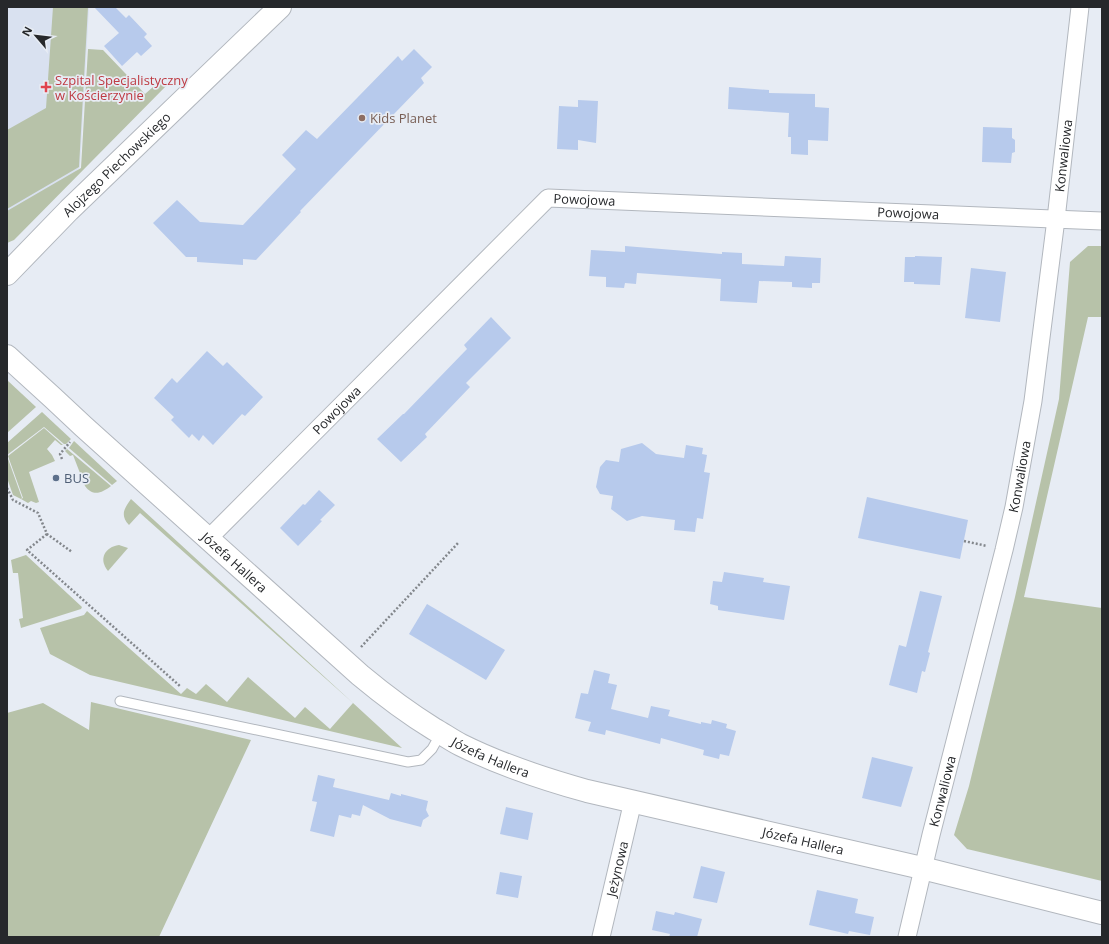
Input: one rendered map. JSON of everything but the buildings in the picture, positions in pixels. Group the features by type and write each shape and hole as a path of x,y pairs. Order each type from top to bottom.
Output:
{"street":[{"name":"Alojzego Piechowskiego","path":"7,274 69,210 280,7"},
{"name":"Konwaliowa","path":"907,937 922,868 1014,507 1033,401 1056,219 1080,7"},
{"name":"Powojowa","path":"208,539 548,198 1102,221"},
{"name":"Józefa Hallera","path":"7,356 89,432 381,693 418,719 459,744 514,768 548,780 587,791 922,868 1102,913"},
{"name":"Jeżynowa","path":"601,937 633,801"}],"lane":[{"path":"120,701 408,762 421,760 432,749 441,733"}],"path":[{"path":"62,459 60,454 67,445"},
{"path":"7,488 13,500 38,513 48,534 72,552"},
{"path":"48,534 27,550 181,687"},
{"path":"964,541 1004,550"},
{"path":"359,649 459,542"}],"shaded area":[{"name":"Szpital Specjalistyczny w Kościerzynie","path":"7,7 89,7 80,167 7,244"}],"green space":[{"path":"53,7 88,7 79,167 7,209 7,130 46,108"},
{"path":"88,49 103,50 145,94 161,80 168,84 14,240 7,243 7,211 81,168"},
{"path":"1088,246 1102,246 1102,317 1088,317 1024,597 1102,608 1102,881 967,849 954,835 969,786 1015,597 1059,399 1070,262"},
{"path":"7,380 36,407 7,433"},
{"path":"42,412 71,439 64,444 44,427 7,455 7,443"},
{"path":"44,428 63,445 55,440 47,449 55,461 29,472 39,502 36,503 31,501 28,503 21,499 23,498 8,456"},
{"path":"74,441 117,481 112,485 69,448"},
{"path":"67,449 111,486 98,493 91,492 85,486 73,455 70,456 65,451"},
{"path":"7,456 22,498 21,499 13,495 7,478"},
{"path":"131,499 402,748 90,675 50,654 40,628 84,615 87,611 181,694 187,688 196,694 206,684 227,702 248,677 295,718 305,707 330,729 353,703 140,513 129,525 126,521 124,512"},
{"path":"119,545 128,548 108,571 105,567 103,558 104,554 110,548"},
{"path":"26,555 82,607 81,609 21,628 19,619 23,618 18,573 13,573 11,560"},
{"path":"91,702 251,740 159,937 7,937 7,713 43,703 89,730"}],"place":[{"name":"Szpital Specjalistyczny w Kościerzynie","path":"46,87"},
{"name":"Kids Planet","path":"362,118"},
{"name":"BUS","path":"56,478"}]}
